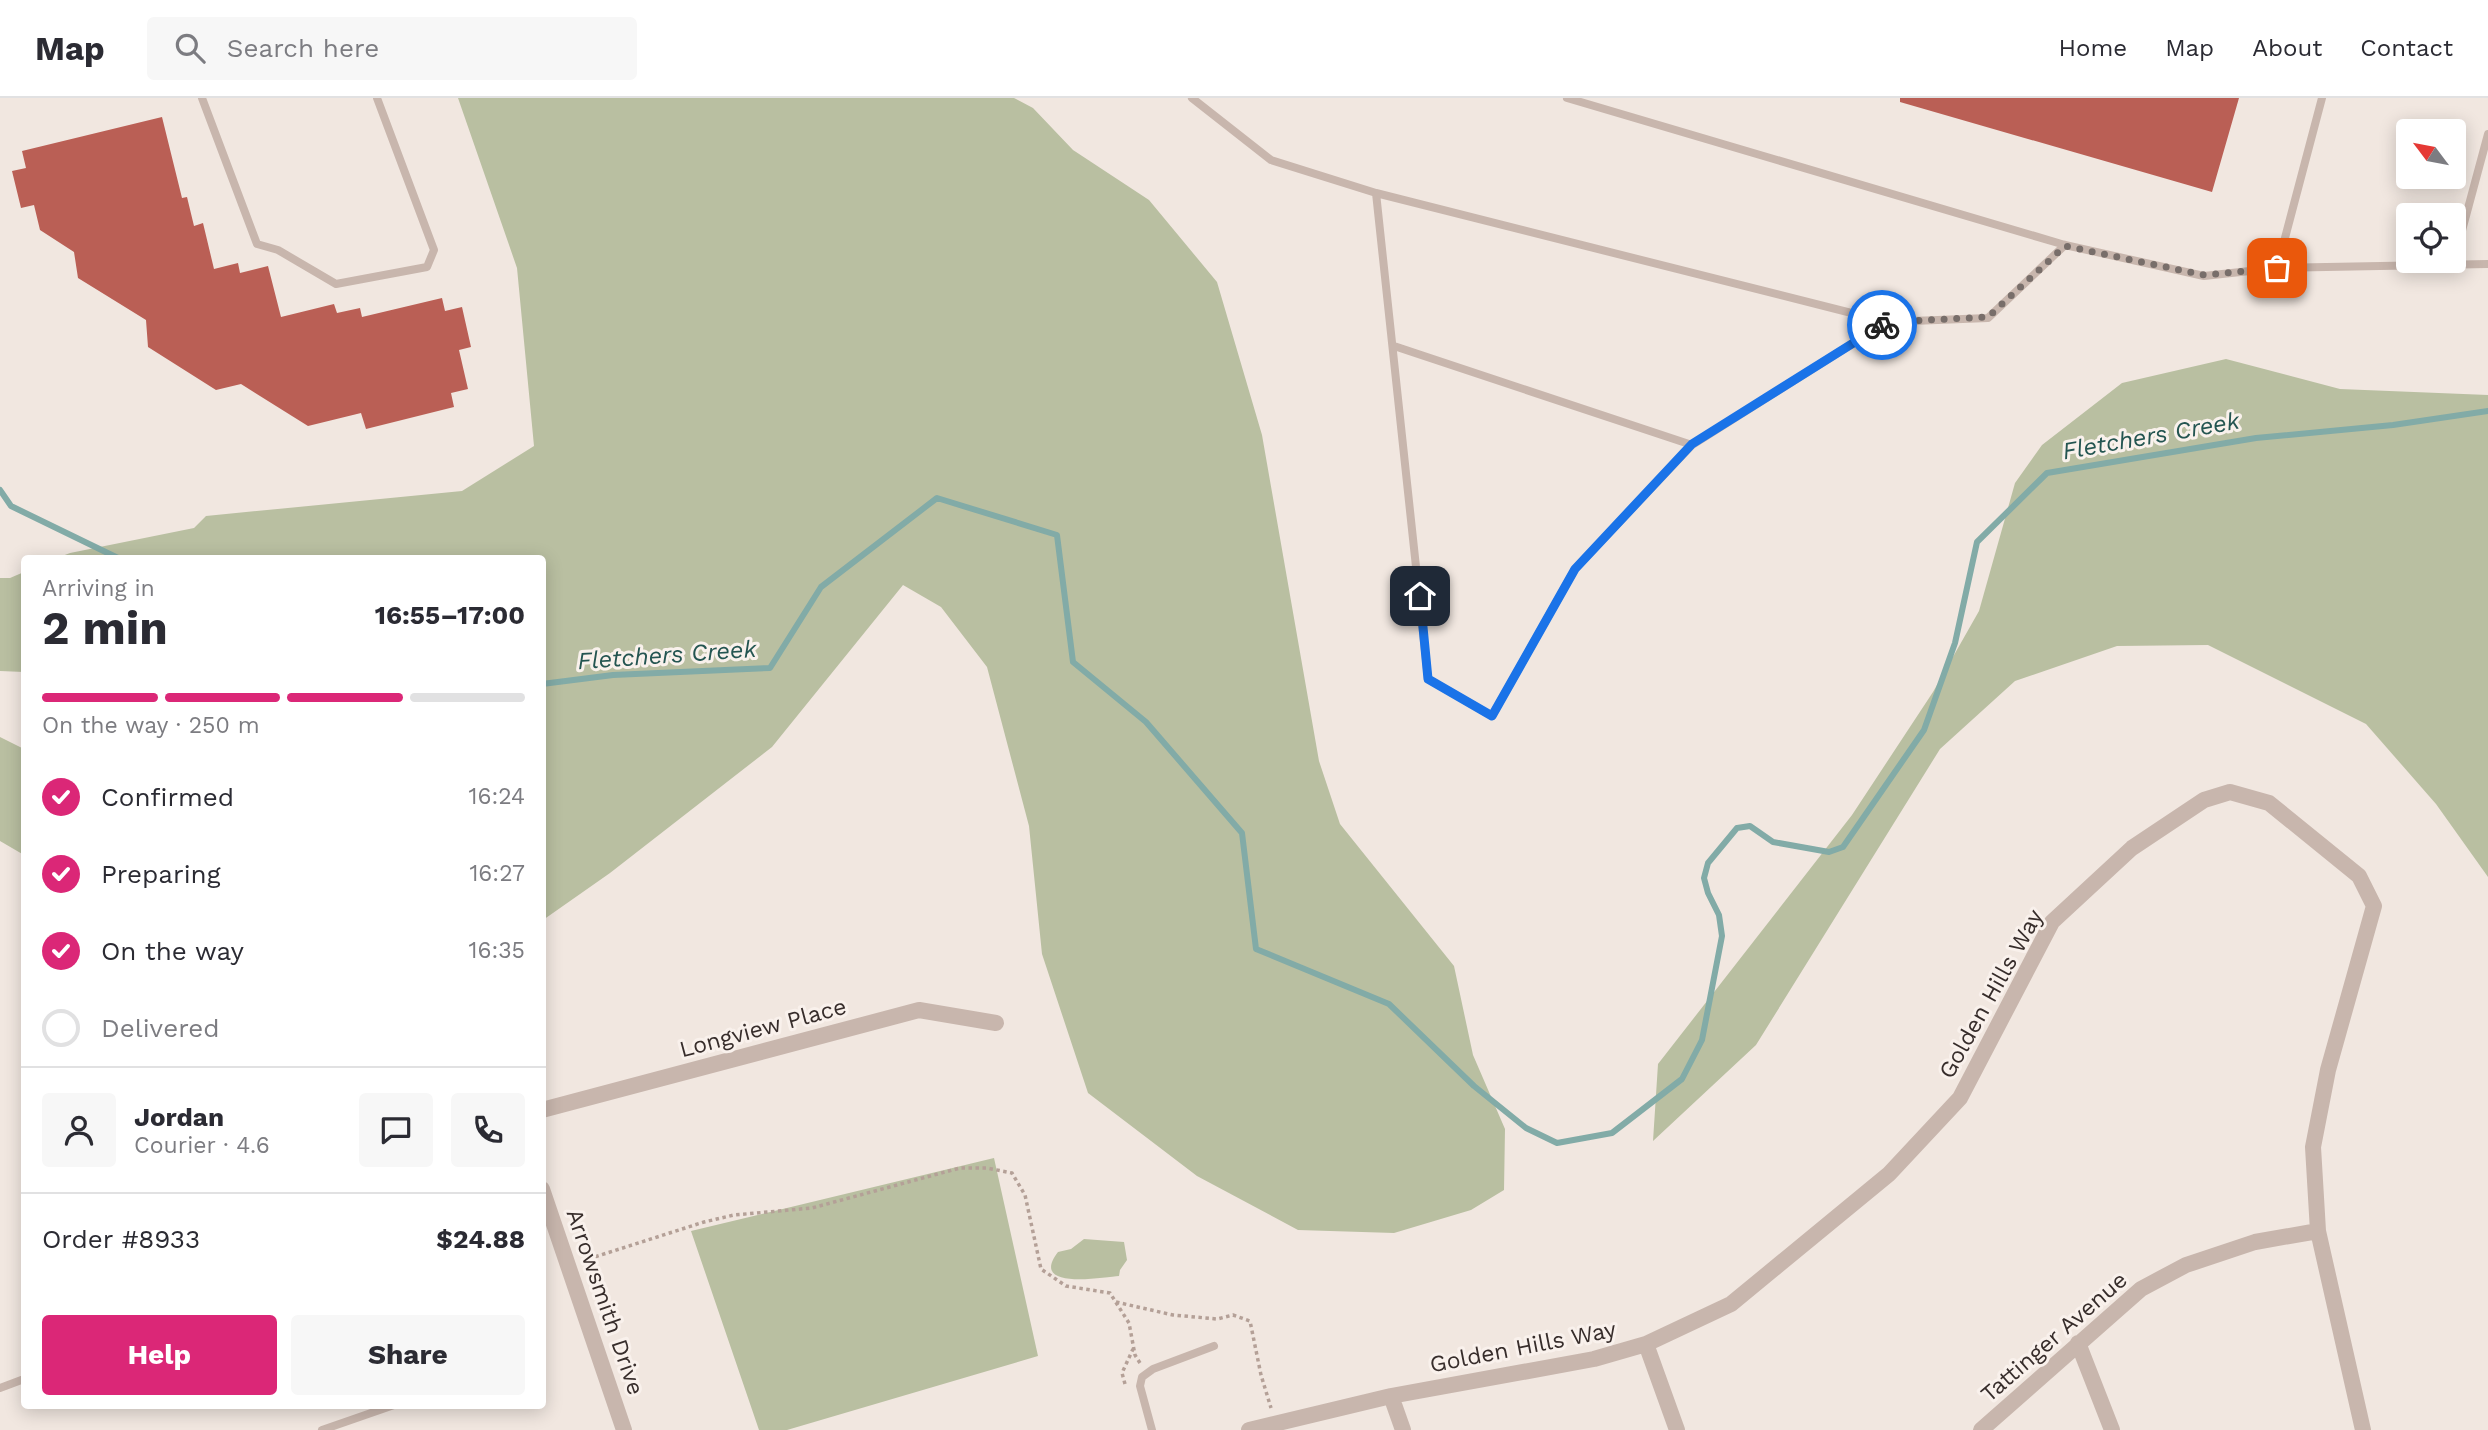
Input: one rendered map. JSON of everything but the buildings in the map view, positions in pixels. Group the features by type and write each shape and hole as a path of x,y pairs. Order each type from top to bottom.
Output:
{"street":[{"name":"Golden Hills Way","path":"1249,1430 1391,1396 1594,1359 1646,1344 1731,1304 1889,1174 1959,1098 2052,922 2132,848 2204,800 2231,792 2269,803 2359,876 2374,906 2328,1070 2313,1147 2318,1231 2363,1430"},
{"name":"Longview Place","path":"546,1109 919,1010 996,1023"},
{"name":"Arrowsmith Drive","path":"546,1200 624,1430"},
{"name":"Tattinger Avenue","path":"1981,1430 2141,1289 2186,1265 2255,1242 2318,1231"},
{"path":"2078,1343 2112,1430"},
{"path":"1646,1344 1677,1430"},
{"path":"1391,1396 1403,1430"}],"lane":[{"path":"202,98 257,244 278,250 336,284 428,267 434,250 377,98"},
{"path":"1192,98 1271,160 1376,193 1887,322 1988,317 2065,246"},
{"path":"1567,98 2065,246 2204,275 2277,268 2396,265"},
{"path":"2277,268 2322,98"},
{"path":"2466,216 2488,134"},
{"path":"1376,193 1428,679 1492,716 1575,569 1692,444 1887,322"},
{"path":"2466,264 2488,264"},
{"path":"1394,346 1692,444"},
{"path":"1152,1430 1140,1386 1142,1377 1153,1368 1214,1346"},
{"path":"0,1388 21,1380"},
{"path":"322,1430 382,1409"}],"path":[{"path":"569,1265 734,1215 812,1208 960,1168 986,1168 1012,1173 1026,1195 1041,1269 1066,1286 1110,1293 1129,1323 1135,1354 1146,1374"}],"green space":[{"path":"458,98 1014,98 1033,108 1073,150 1149,200 1217,282 1262,435 1319,761 1340,824 1454,966 1473,1055 1505,1129 1504,1190 1471,1210 1394,1233 1298,1230 1197,1176 1088,1093 1042,954 1029,826 987,667 941,607 903,585 772,747 610,873 546,918 546,555 65,555 194,528 206,516 462,491 534,446 517,268"},
{"path":"2226,359 2340,389 2488,395 2488,877 2436,804 2366,724 2208,645 2117,646 2015,681 1940,749 1756,1045 1653,1141 1658,1064 1852,815 1933,692 1979,611 2015,483 2042,445 2122,383"},
{"path":"21,573 21,672 0,671 0,578 10,578"},
{"path":"0,737 21,748 21,853 0,841"},
{"path":"994,1158 1038,1356 787,1430 759,1430 691,1231"},
{"path":"1084,1239 1124,1242 1127,1260 1119,1276 1072,1279 1060,1277 1053,1272 1051,1264 1058,1252 1071,1249"}],"waterway":[{"name":"Fletchers Creek","path":"546,683 613,675 770,668 821,587 937,498 1057,535 1073,662 1146,722 1242,833 1256,949 1389,1004 1474,1086 1526,1128 1557,1143 1612,1133 1682,1079 1702,1040 1722,936 1719,915 1704,878 1708,863 1737,828 1750,826 1773,842 1829,852 1843,847 1924,730 1955,643 1977,542 2047,473 2256,438 2393,425 2488,411"},
{"name":"Fletchers Creek","path":"0,490 11,506 112,555"}],"way so far":[{"path":"1882,325 1887,322 1988,317 2065,246 2204,275 2277,268"}],"route":[{"path":"1420,596 1428,679 1492,716 1575,569 1692,444 1882,325"}]}
